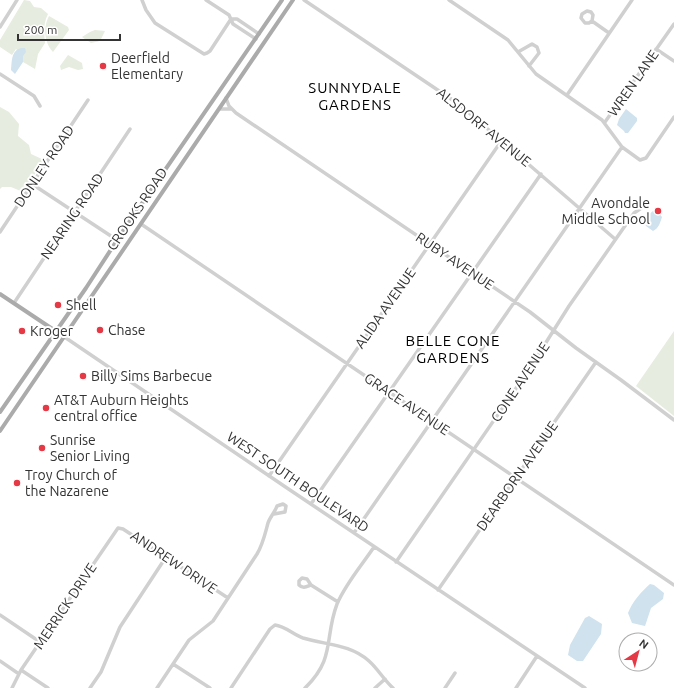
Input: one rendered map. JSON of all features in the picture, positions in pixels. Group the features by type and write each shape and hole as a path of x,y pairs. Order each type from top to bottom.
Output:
{"main road":[{"name":"CROOKS ROAD","path":"0,412 282,0"},
{"name":"CROOKS ROAD","path":"0,431 63,336 293,0"},
{"path":"247,51 246,58 251,61"},
{"path":"216,97 219,103 219,109"},
{"path":"133,216 135,222 141,224"},
{"path":"117,240 123,243 124,248"},
{"name":"WEST SOUTH BOULEVARD","path":"0,294 63,336"},
{"path":"68,314 69,318 74,321"},
{"path":"46,346 51,349 52,354"},
{"path":"0,422 5,424"}],"street":[{"path":"0,27 17,0"},
{"path":"142,0 146,10 155,23 204,54 210,51 231,19"},
{"path":"206,0 229,15 233,24 256,39"},
{"name":"ALSDORF AVENUE","path":"304,0 449,97 502,140 615,239"},
{"path":"449,0 506,38 539,76 605,122 622,147 640,160 646,158 674,117"},
{"path":"567,95 632,0"},
{"path":"231,19 237,19 259,34"},
{"path":"592,21 609,33"},
{"name":"WREN LANE","path":"605,122 674,24"},
{"path":"518,52 529,45 534,45 537,47 539,53 529,66"},
{"path":"656,49 674,62"},
{"path":"0,74 34,96 40,106"},
{"path":"226,98 231,109"},
{"name":"DONLEY ROAD","path":"0,232 88,100"},
{"path":"219,109 231,109"},
{"name":"RUBY AVENUE","path":"231,109 514,301 674,420"},
{"name":"NEARING ROAD","path":"14,303 130,129"},
{"name":"ALIDA AVENUE","path":"269,476 502,140"},
{"path":"354,533 622,147"},
{"path":"311,504 541,174"},
{"path":"32,184 117,240"},
{"name":"CONE AVENUE","path":"396,562 474,450 615,239 634,213 646,205"},
{"name":"GRACE AVENUE","path":"141,224 674,585"},
{"name":"WEST SOUTH BOULEVARD","path":"63,336 396,562 585,688"},
{"name":"DEARBORN AVENUE","path":"438,590 596,362"},
{"path":"157,688 189,640 213,621 260,550 268,523 274,514"},
{"name":"ANDREW DRIVE","path":"120,527 228,598"},
{"name":"MERRICK DRIVE","path":"12,688 20,672 40,642 116,530 120,527"},
{"path":"305,688 313,680 321,668 327,654 334,613 338,602 374,547"},
{"path":"90,688 101,672 120,627 166,557"},
{"path":"311,585 338,602"},
{"path":"0,615 40,642"},
{"path":"231,688 270,629 275,625 281,626 303,637 343,646 360,654 374,665 393,688"},
{"path":"516,688 537,656"},
{"path":"0,661 48,688"},
{"path":"173,664 210,688"},
{"path":"445,688 455,673"},
{"path":"375,688 385,679"}],"shaded area":[{"path":"24,0 30,1 34,7 41,8 48,14 44,32 45,43 38,54 35,69 23,62 23,56 16,49 12,55 0,47 0,40"},
{"path":"49,16 68,27 69,30 53,52 48,44 45,34"},
{"path":"95,30 105,31 100,41 91,43 82,37 90,32"},
{"path":"68,55 82,63 83,69 78,70 69,67 61,70 60,66"},
{"path":"0,107 9,112 19,124 18,136 29,145 31,154 44,160 23,192 11,187 2,187 0,189"},
{"path":"674,331 674,416 636,386"}],"water":[{"path":"25,48 26,52 23,56 23,62 15,74 11,70 13,57 15,51"},
{"path":"626,109 637,118 637,121 628,133 625,133 617,125"},
{"path":"656,210 662,217 658,227 653,231 646,226 643,219"},
{"path":"650,584 654,585 664,593 663,599 651,608 645,626 632,623 628,613 638,597"},
{"path":"589,616 602,624 601,634 583,661 577,661 568,655 570,645 585,618"}],"place":[{"name":"Deerfield Elementary","path":"103,66"},
{"name":"Avondale Middle School","path":"658,211"},
{"name":"Shell","path":"58,305"},
{"name":"Chase","path":"100,330"},
{"name":"Kroger","path":"22,331"},
{"name":"Billy Sims Barbecue","path":"83,376"},
{"name":"AT&T Auburn Heights central office","path":"46,408"},
{"name":"Sunrise Senior Living","path":"42,448"},
{"name":"Troy Church of the Nazarene","path":"17,483"}],"district":[{"name":"SUNNYDALE GARDENS","path":"355,96"},
{"name":"BELLE CONE GARDENS","path":"453,350"}]}
